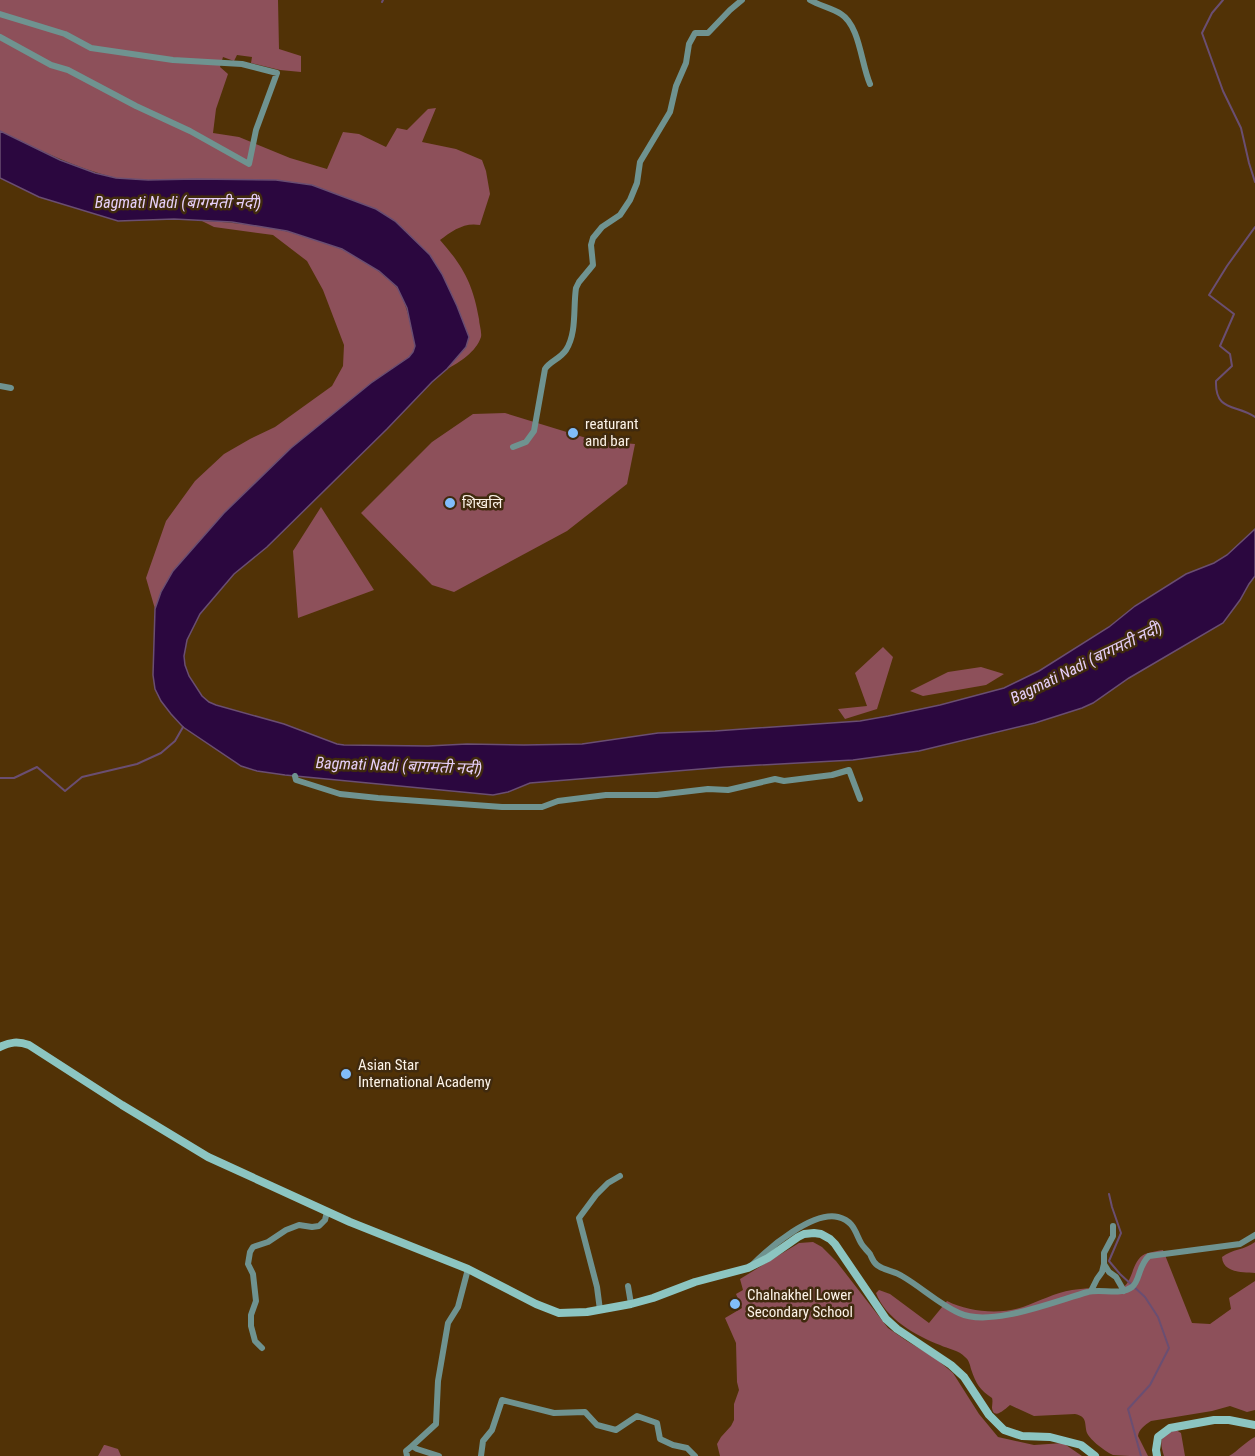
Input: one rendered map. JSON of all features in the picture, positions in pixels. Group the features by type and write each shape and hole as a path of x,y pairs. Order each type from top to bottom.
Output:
{"main road":[{"path":"0,1047 22,1042 200,1153 327,1212 468,1269 536,1304 559,1313 600,1310 653,1298 694,1282 748,1268 768,1258 801,1235 814,1233 824,1235 835,1244 886,1319 897,1329 951,1365 964,1377 989,1415 1004,1430 1022,1436 1050,1437 1080,1445 1095,1456"},
{"path":"1157,1456 1158,1437 1170,1428 1214,1420 1229,1420 1255,1425"}],"street":[{"path":"513,447 526,442 534,431 545,369 562,356 572,338 576,288 593,265 591,245 593,238 602,227 620,214 630,200 637,183 640,162 670,112 676,86 685,67 687,49 695,33 708,33 742,0"},
{"path":"810,0 844,15 854,30 870,84"},
{"path":"0,14 65,34 91,48 173,60 242,64 277,73 256,130 249,164 190,131 68,70 51,65 0,38"},
{"path":"0,386 11,388"},
{"path":"296,776 296,780 340,794 472,805 542,807 558,801 606,795 657,795 708,789 728,790 775,779 784,782 832,775 849,770 860,799"},
{"path":"600,1310 597,1287 579,1218 596,1195 608,1183 620,1176"},
{"path":"262,1348 255,1341 251,1326 251,1315 256,1300 253,1274 248,1264 250,1252 254,1247 268,1242 293,1227 319,1226 325,1221 327,1212"},
{"path":"748,1268 799,1227 830,1216 840,1217 856,1231 874,1263 885,1270 900,1274 958,1313 971,1318 992,1317 1024,1311 1091,1291 1124,1291 1135,1284 1142,1263 1149,1256 1240,1244 1255,1235"},
{"path":"1091,1291 1102,1272 1104,1253 1113,1236 1113,1226"},
{"path":"1104,1264 1124,1291"},
{"path":"407,1456 406,1451 436,1424 438,1381 448,1323 458,1307 468,1269"},
{"path":"628,1286 631,1304"},
{"path":"481,1456 483,1441 492,1430 502,1400 554,1413 585,1412 597,1425 616,1430 638,1416 657,1423 660,1439 687,1448 695,1456"},
{"path":"412,1446 439,1456"}],"shaded area":[{"path":"0,0 278,0 279,49 301,56 301,72 251,63 252,57 237,55 234,61 223,57 220,67 228,74 216,109 213,133 239,137 290,158 327,169 343,132 359,134 386,147 397,128 407,130 428,109 436,108 422,142 456,149 482,160 486,171 490,194 480,225 463,226 440,240 461,267 470,285 479,319 481,337 479,342 462,360 447,369 466,347 469,337 457,306 376,209 359,203 116,178 71,163 0,131"},
{"path":"202,221 249,225 298,234 345,251 366,262 398,289 407,310 415,346 409,357 371,383 291,448 224,513 161,592 155,609 146,578 166,521 195,481 224,454 275,427 332,386 343,366 344,345 323,290 307,261 273,235 214,227"},
{"path":"505,413 596,441 635,444 627,484 567,531 454,592 432,585 361,513 432,442 473,414"},
{"path":"321,507 374,590 298,618 293,551"},
{"path":"883,647 893,657 877,709 845,719 838,709 867,706 855,673"},
{"path":"981,667 1004,674 986,685 923,696 910,691 948,672"},
{"path":"813,1242 822,1247 836,1261 888,1328 935,1358 953,1373 979,1414 998,1437 1034,1445 1063,1443 1082,1456 720,1456 717,1444 734,1420 734,1404 739,1390 736,1343 725,1318 742,1308 736,1294 743,1290 740,1279 799,1243"},
{"path":"1255,1242 1255,1273 1234,1271 1223,1262 1222,1257 1230,1252"},
{"path":"1163,1250 1192,1323 1210,1324 1231,1309 1229,1298 1255,1281 1255,1410 1247,1412 1230,1406 1151,1421 1141,1429 1138,1436 1148,1456 1113,1455 1091,1439 1084,1419 1079,1415 1034,1416 1010,1405 998,1414 993,1412 992,1398 979,1386 966,1358 960,1353 921,1337 902,1325 886,1310 876,1293 879,1290 890,1294 929,1323 947,1301 965,1308 995,1312 1023,1307 1072,1290 1122,1288 1129,1281 1140,1257"},
{"path":"1176,1430 1181,1433 1185,1456 1164,1456 1162,1439"},
{"path":"1255,1437 1255,1456 1229,1456 1248,1441"},
{"path":"104,1445 118,1449 121,1456 98,1456"}],"water":[{"name":"Bagmati Nadi (बागमती नदी)","path":"0,131 60,160 116,178 276,180 312,185 376,209 395,221 430,255 442,274 469,337 466,347 447,369 267,547 234,574 200,614 187,640 185,665 202,696 216,705 284,724 344,745 582,744 658,733 860,721 940,705 1004,688 1039,671 1109,627 1135,606 1186,574 1227,555 1255,529 1255,576 1223,623 1129,678 1093,703 1035,723 919,751 853,760 725,767 530,783 493,795 285,775 241,766 183,727 161,701 155,689 153,675 155,609 161,592 173,571 224,513 291,448 371,383 409,357 415,346 407,308 397,287 379,271 342,249 287,231 232,222 174,219 118,221 39,197 0,178"}],"waterway":[{"path":"1223,0 1212,13 1202,33 1223,91 1241,128 1255,182"},
{"path":"1255,227 1209,295 1234,314 1220,346 1230,354 1232,366 1216,381 1219,398 1228,406 1255,417"},
{"path":"0,778 14,778 37,767 65,791 82,777 137,764 161,753 175,741 183,727"},
{"path":"1109,1194 1121,1233 1109,1261 1145,1297 1158,1317 1169,1348 1150,1385 1128,1409 1141,1456"}],"place":[{"name":"reaturant and bar","path":"573,433"},
{"name":"शिखलि","path":"450,503"},
{"name":"Asian Star International Academy","path":"346,1074"},
{"name":"Chalnakhel Lower Secondary School","path":"735,1304"}]}
